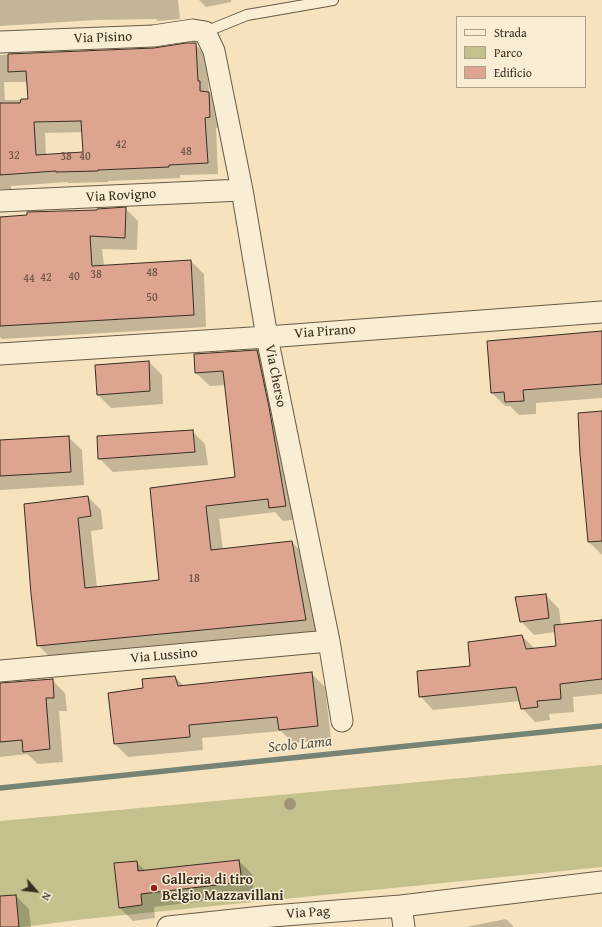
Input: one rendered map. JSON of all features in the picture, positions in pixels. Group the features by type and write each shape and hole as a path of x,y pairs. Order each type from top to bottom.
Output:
{"street":[{"name":"Via Pisino","path":"0,42 153,36 193,30 205,32"},
{"name":"Via Cherso","path":"205,32 214,51 242,190 267,337 329,641 342,721"},
{"name":"Via Rovigno","path":"0,201 242,190"},
{"name":"Via Pirano","path":"0,354 267,337 602,312"},
{"name":"Via Lussino","path":"0,671 329,641"},
{"name":"Via Pag","path":"168,927 273,921 602,882"},
{"path":"400,906 404,927"}],"lane":[{"path":"205,32 247,15 333,0"}],"green space":[{"path":"602,765 602,867 85,919 23,927 19,927 16,895 0,896 0,821"}],"building":[{"path":"196,43 200,91 209,92 210,117 205,118 208,163 169,165 169,167 98,171 56,171 0,175 0,103 20,103 21,99 28,99 26,71 8,72 8,54 154,48","holes":["81,121 83,152 36,155 34,122"]},
{"path":"126,207 125,238 90,236 92,266 191,260 194,315 0,326 0,217 27,215 27,212 97,210"},
{"path":"602,331 602,384 523,390 524,401 505,402 504,392 491,393 487,341"},
{"path":"257,350 269,407 286,506 269,508 268,499 206,506 211,550 292,541 306,620 37,646 31,594 24,504 88,496 91,516 78,518 85,588 159,580 150,488 235,477 223,371 195,373 194,354"},
{"path":"149,361 150,391 97,395 95,365"},
{"path":"602,411 602,541 588,542 578,413"},
{"path":"193,430 195,452 98,459 97,436"},
{"path":"69,436 71,472 0,476 0,440"},
{"path":"546,594 549,618 520,622 515,597"},
{"path":"602,620 602,679 560,684 561,699 537,701 538,707 521,709 516,687 419,697 417,671 470,666 468,642 522,635 526,649 556,646 554,625"},
{"path":"312,672 318,726 279,730 277,717 189,725 190,737 114,744 108,693 143,688 142,679 175,676 178,686"},
{"path":"53,679 54,698 46,698 50,749 23,752 22,740 0,742 0,683"},
{"name":"Galleria di tiro Belgio Mazzavillani","path":"239,860 242,882 141,894 142,905 119,908 114,863 137,861 138,871"},
{"path":"16,895 19,927 0,927 0,896"}],"waterway":[{"name":"Scolo Lama","path":"0,788 602,726"}],"place":[{"name":"Galleria di tiro Belgio Mazzavillani","path":"154,888"}]}
